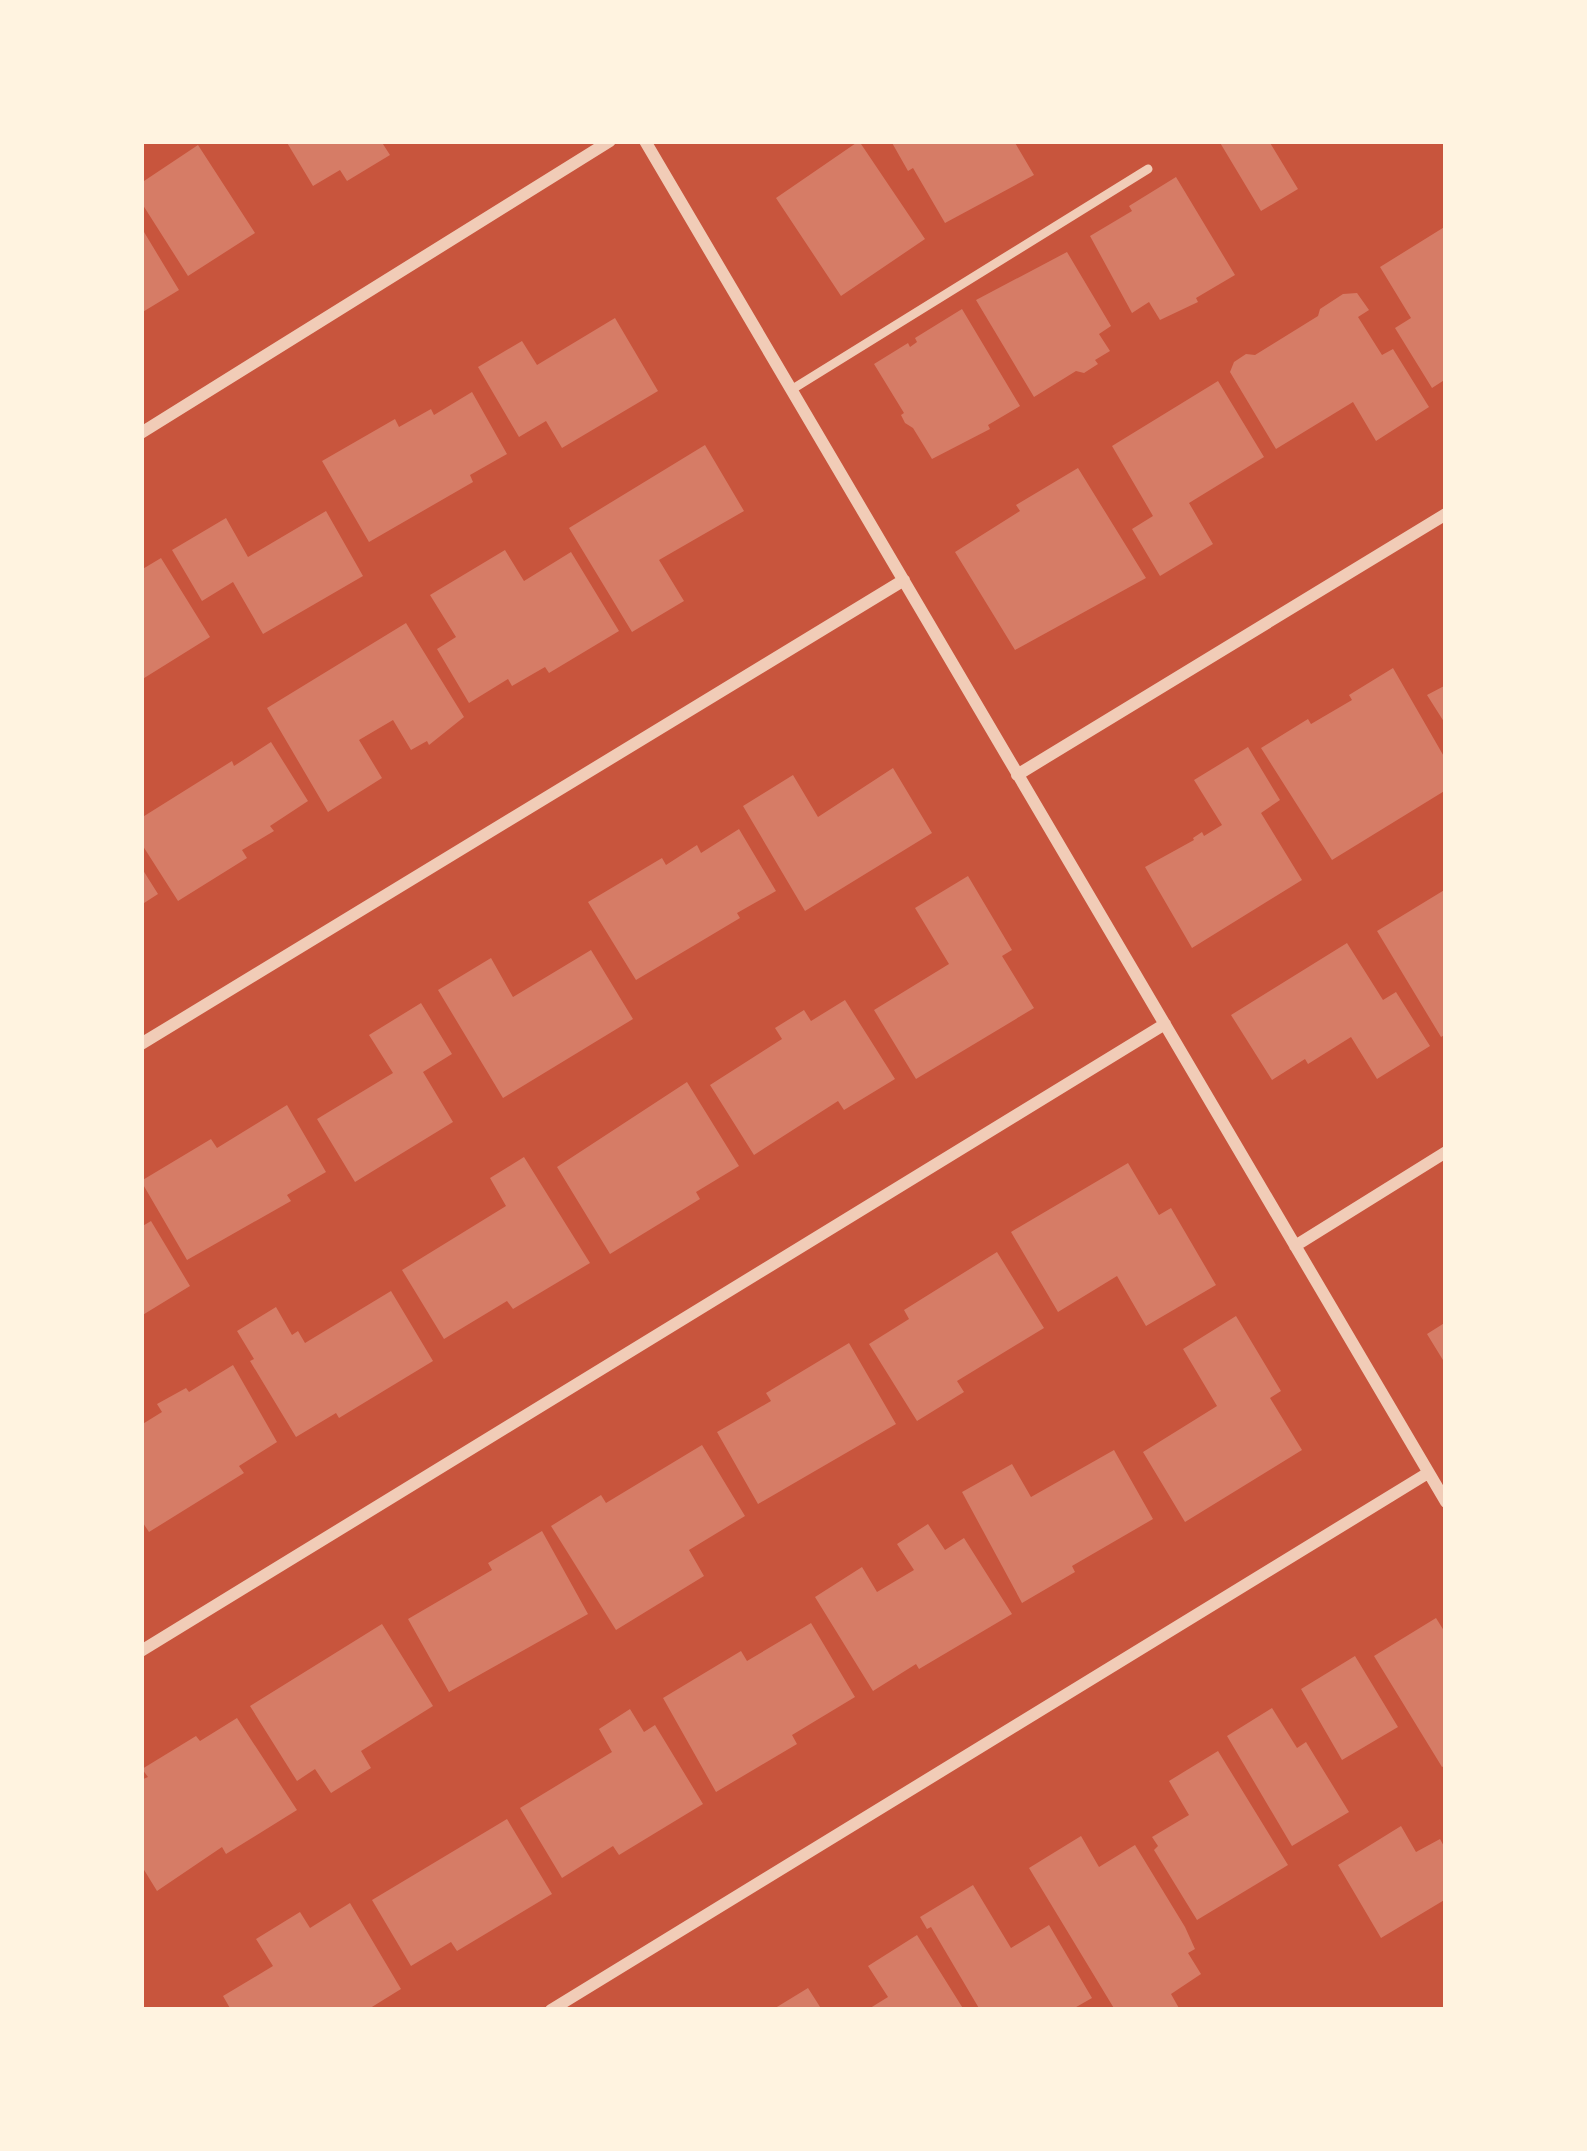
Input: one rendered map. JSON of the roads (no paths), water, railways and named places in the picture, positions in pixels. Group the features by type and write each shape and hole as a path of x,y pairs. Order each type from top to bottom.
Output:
{"street":[{"path":"141,433 610,141"},
{"path":"645,141 1446,1502"},
{"path":"1017,775 1446,514"},
{"path":"141,1044 904,580"},
{"path":"141,1651 1165,1024"},
{"path":"1295,1246 1446,1152"},
{"path":"551,2010 1429,1473"}],"lane":[{"path":"791,389 1148,169"}]}
